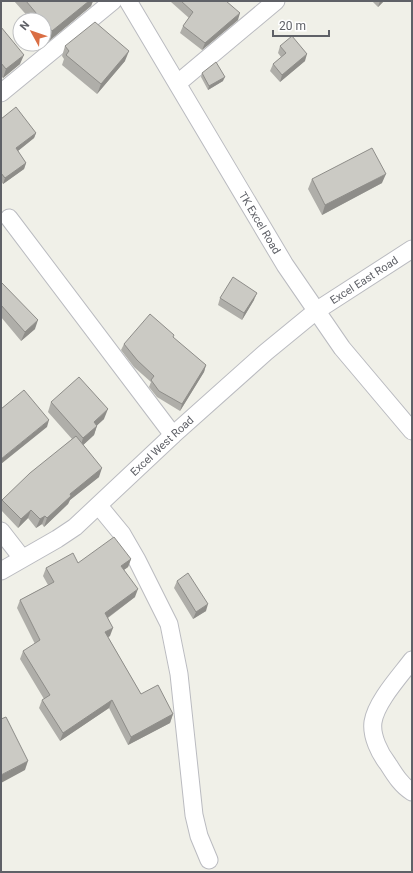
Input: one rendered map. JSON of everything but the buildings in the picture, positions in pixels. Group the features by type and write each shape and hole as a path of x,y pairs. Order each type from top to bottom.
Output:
{"street":[{"path":"1,93 113,1"},
{"name":"TK Excel Road","path":"128,1 178,83 252,211 316,311 342,348 412,431"},
{"path":"178,83 276,1"},
{"path":"9,218 173,435"},
{"name":"Excel East Road","path":"316,311 412,249"},
{"name":"Excel West Road","path":"1,571 56,540 99,506 173,435 316,311"},
{"path":"99,506 122,534 137,560 169,624 176,650 194,815 199,836 208,860"},
{"path":"1,531 22,558"},
{"path":"412,660 378,710 373,722 376,739 382,755 403,785 412,792"}]}
